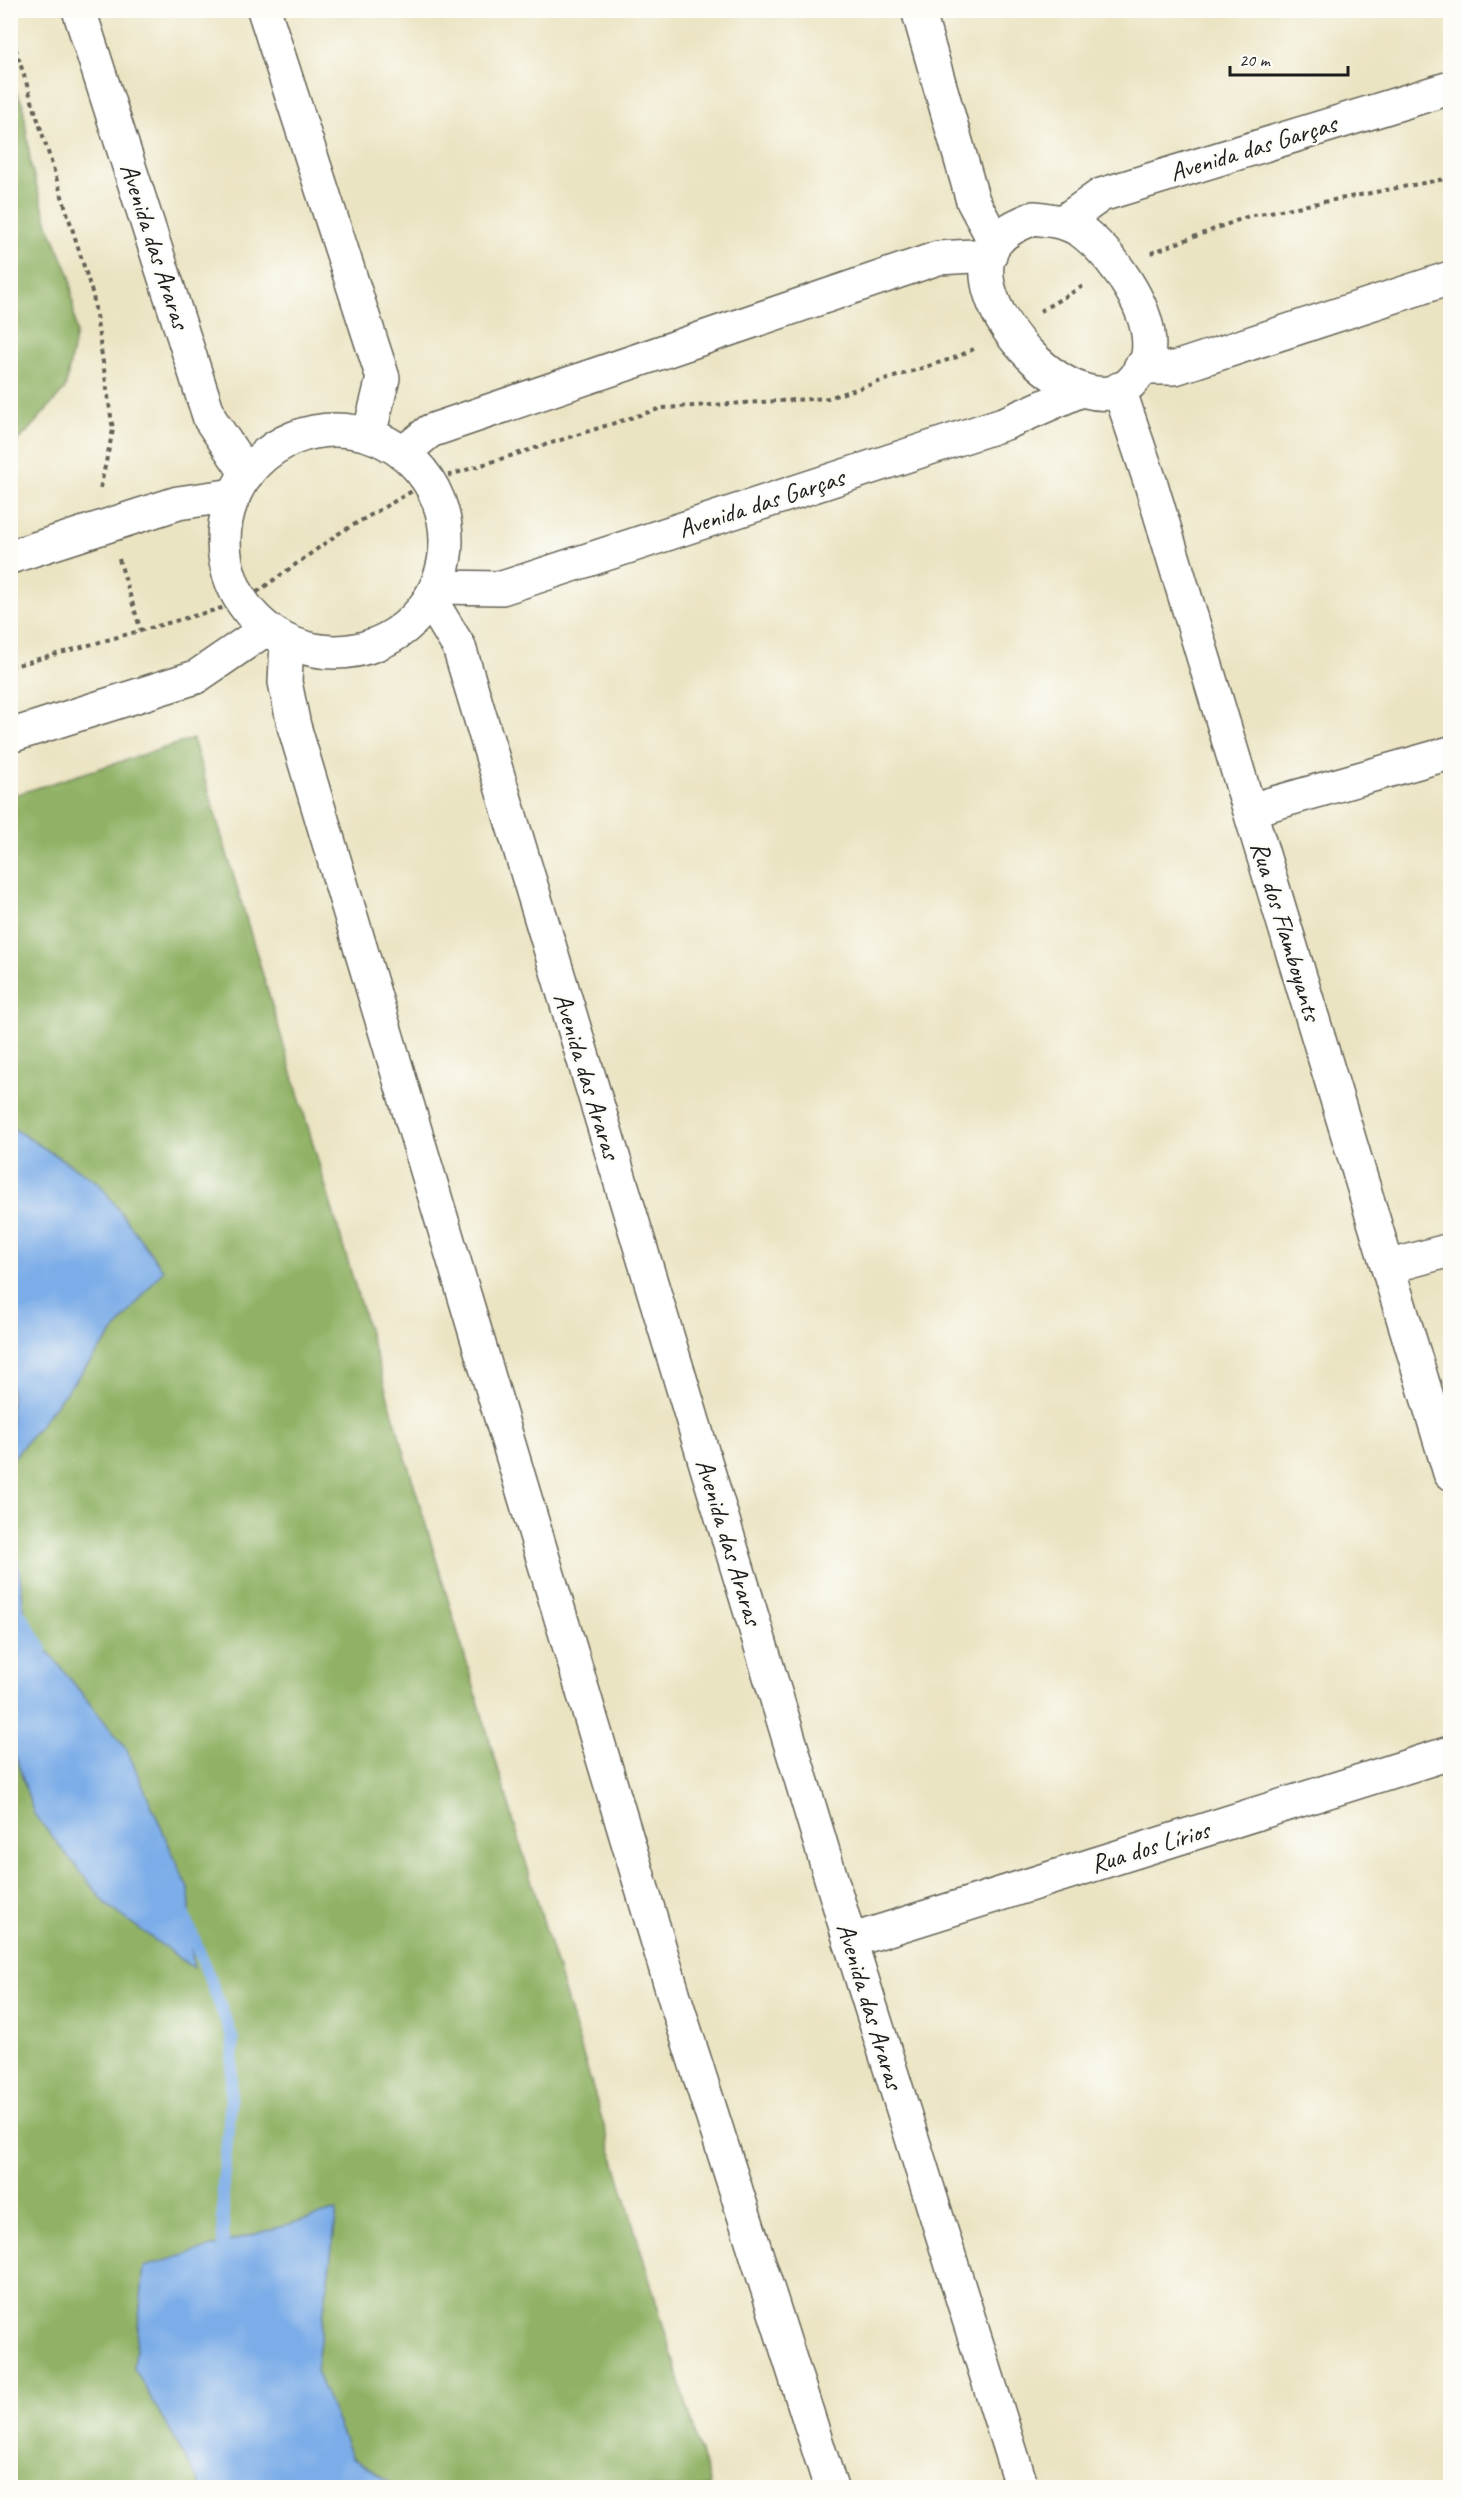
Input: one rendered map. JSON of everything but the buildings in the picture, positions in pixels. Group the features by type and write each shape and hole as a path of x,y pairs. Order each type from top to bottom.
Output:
{"street":[{"name":"Avenida das Araras","path":"80,10 210,419 241,484"},
{"path":"264,10 384,378 369,435"},
{"path":"918,10 973,201 993,249"},
{"name":"Avenida das Garças","path":"1063,222 1101,195 1450,88"},
{"path":"1130,378 1148,356 1146,321 1139,303 1115,266 1084,233 1063,222 1034,218 1012,227 993,249 986,265 987,288 1010,331 1029,355 1053,375 1078,391 1104,394 1130,378 1175,368 1450,278"},
{"path":"403,453 430,431 938,258 993,249"},
{"name":"Rua dos Flamboyants","path":"1130,378 1151,484 1450,1473"},
{"name":"Avenida das Garças","path":"434,593 502,588 1006,423 1078,391"},
{"path":"324,430 347,430 369,435 403,453 429,481 443,513 447,538 445,563 434,593 418,615 403,629 367,648 347,652 307,649 277,636 243,603 235,591 227,568 224,543 226,518 241,484 263,457 282,444 302,435 324,430"},
{"path":"10,556 241,484"},
{"name":"Avenida das Araras","path":"434,593 459,647 850,1941 1022,2487"},
{"path":"10,736 196,677 277,636"},
{"path":"277,636 294,726 674,1996 831,2487"},
{"path":"1250,810 1450,753"},
{"path":"1388,1267 1450,1250"},
{"name":"Rua dos Lírios","path":"850,1941 1450,1754"}],"path":[{"path":"10,31 93,295 113,430 99,492"},
{"path":"10,668 243,603 338,534 429,481 662,408 828,398 957,357 1010,331 1115,266 1250,216 1450,178"}],"green space":[{"path":"11,84 23,104 31,167 48,224 70,276 76,333 65,389 23,436 11,446"},
{"path":"193,739 711,2487 11,2488 11,796"}],"water":[{"path":"11,1127 99,1183 163,1270 11,1461"},
{"path":"10,1495 26,1624 127,1750 189,1891 193,1968 107,1905 34,1814 11,1742"},
{"path":"337,2210 316,2371 352,2458 398,2487 202,2487 134,2368 144,2267"}],"waterway":[{"path":"10,1598 42,1649"},
{"path":"185,1915 233,2039 230,2110 223,2183 223,2260"}]}
